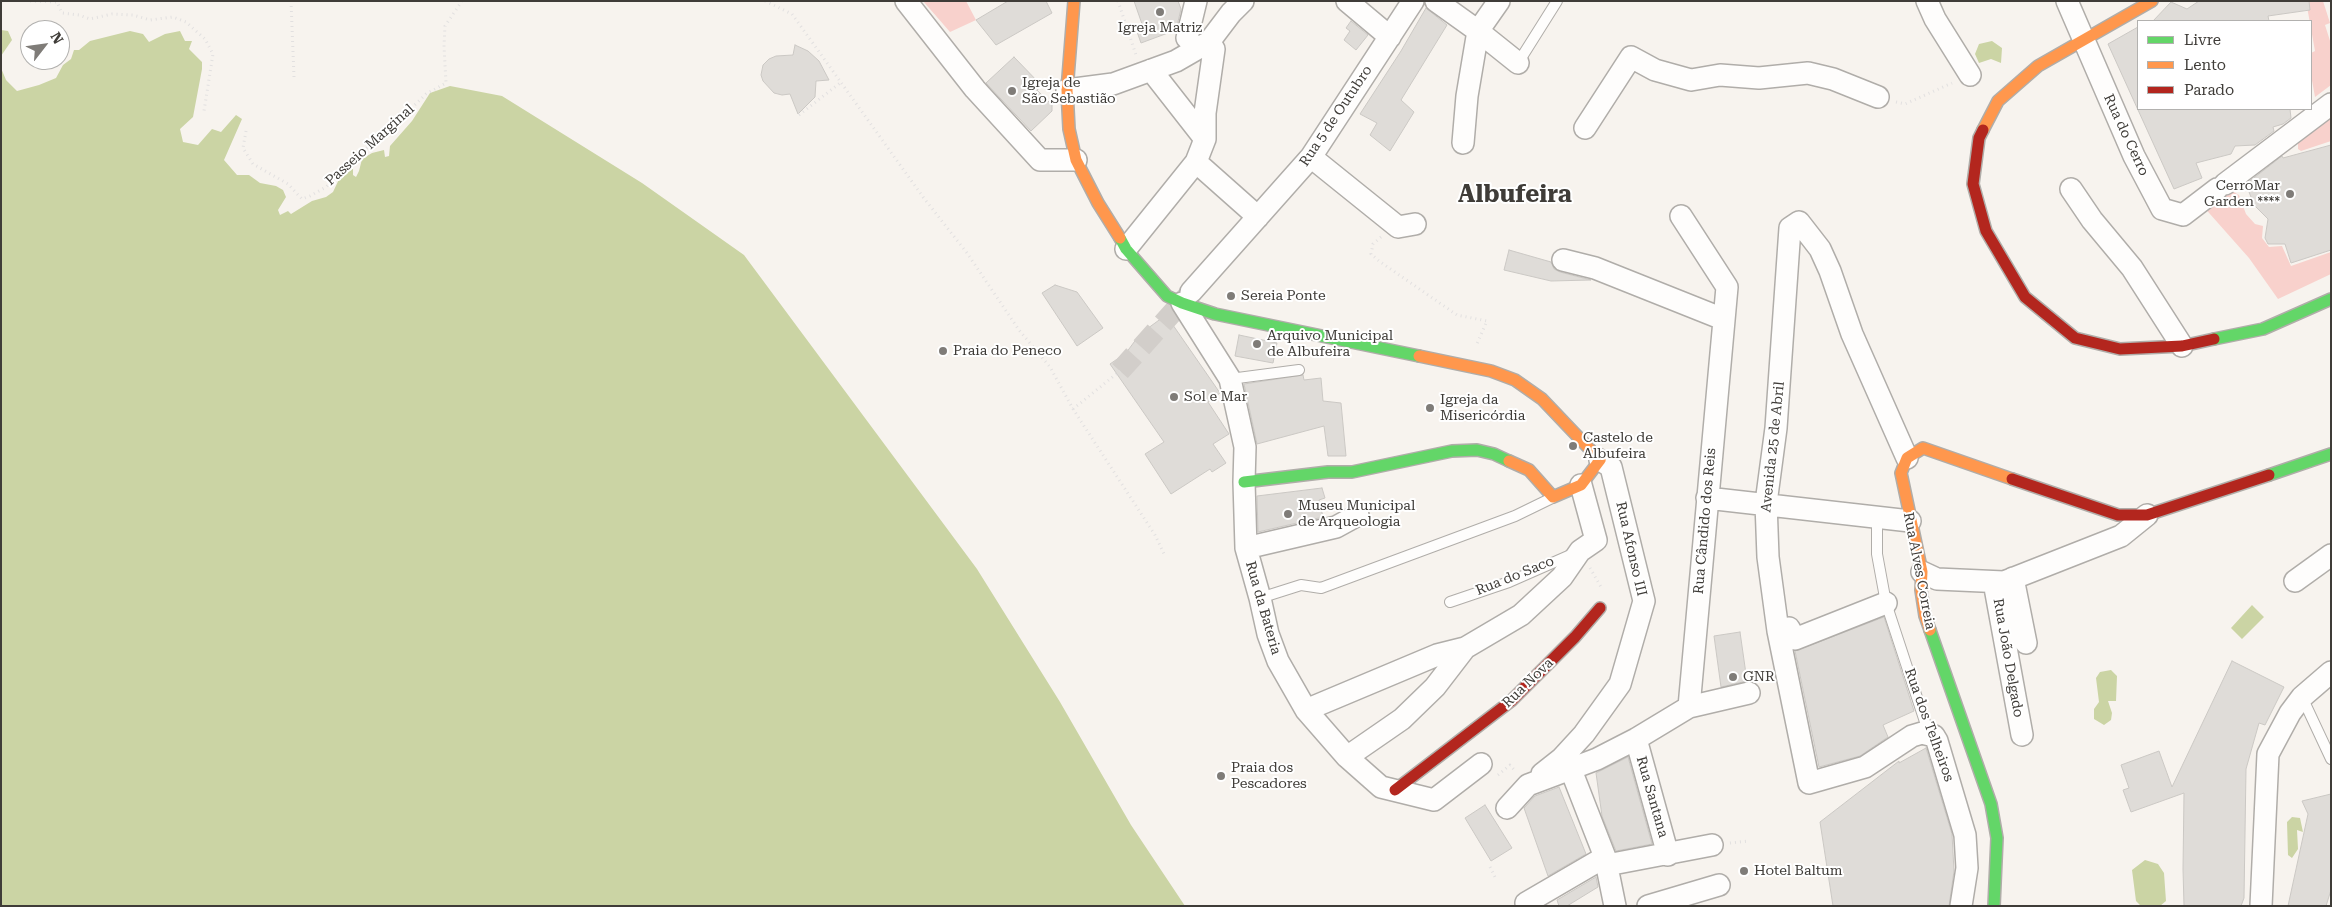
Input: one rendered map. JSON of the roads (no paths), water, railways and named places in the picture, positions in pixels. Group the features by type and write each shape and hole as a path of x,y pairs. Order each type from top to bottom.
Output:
{"street":[{"path":"906,1 975,89 1040,160 1076,160"},
{"path":"1074,1 1067,90 1069,130 1076,160 1098,203 1126,249 1180,297 1215,314 1467,365 1515,380 1542,399 1600,460 1581,485 1553,497 1529,470 1508,459 1477,450 1452,451 1352,472 1328,472 1244,482"},
{"path":"1187,38 1196,1"},
{"path":"1067,90 1113,84 1176,60 1209,42 1231,13 1244,1"},
{"path":"1347,1 1390,37"},
{"name":"Rua 5 de Outubro","path":"1180,297 1258,217 1311,157 1413,1"},
{"path":"1436,1 1478,30 1518,63"},
{"path":"1463,142 1467,96 1478,30 1498,1"},
{"path":"1927,1 1935,19 1970,75"},
{"name":"Rua do Cerro","path":"2067,1 2134,156 2162,209 2183,214 2331,104"},
{"path":"2152,1 2132,6 2038,66 1998,101 1979,138 1973,184 1986,231 2025,297 2075,338 2120,349 2182,346 2263,328 2331,299"},
{"path":"1126,249 1196,162 1204,139 1205,113 1214,49 1209,42"},
{"path":"1585,128 1631,56 1655,70 1691,80 1720,75 1759,78 1808,73 1832,79 1878,97"},
{"path":"1146,72 1204,139"},
{"path":"1311,157 1407,226"},
{"path":"1196,162 1258,217"},
{"path":"2071,189 2092,220 2132,268 2182,346"},
{"name":"Rua Cândido dos Reis","path":"1681,216 1727,286 1722,318 1688,706"},
{"name":"Avenida 25 de Abril","path":"1907,458 1852,334 1830,271 1820,249 1794,225 1776,428 1766,503 1768,557 1778,631 1809,783 1865,767 1912,736 1922,733 1929,734"},
{"path":"1563,260 1595,268 1722,318"},
{"name":"Rua da Bateria","path":"1180,297 1230,379 1245,447 1246,548 1268,634 1278,660 1306,710 1347,756 1381,787 1434,800 1481,764"},
{"path":"1907,458 1923,448 2122,523 2331,454"},
{"name":"Rua Alves Correia","path":"1907,458 1901,473 1922,572 1921,590 1925,616 1991,804 1997,838 1994,906"},
{"name":"Rua Afonso III","path":"1507,808 1528,785 1561,759 1584,734 1620,684 1644,600 1611,467 1600,460"},
{"path":"1306,710 1437,655 1465,648 1521,615 1562,577 1596,540 1581,485"},
{"path":"1707,498 1766,503 1910,521"},
{"path":"1246,548 1336,527 1358,515"},
{"path":"1922,572 1937,579 2003,580 2121,536 2122,523"},
{"path":"2295,581 2331,555"},
{"path":"2003,580 2026,643"},
{"name":"Rua João Delgado","path":"2003,580 2022,735"},
{"path":"1778,631 1789,628 1795,639 1886,603"},
{"name":"Rua Nova","path":"1395,790 1511,701 1575,637 1600,608"},
{"path":"1347,756 1402,719 1435,687 1465,648"},
{"path":"2261,906 2268,754 2290,713 2302,697 2331,672"},
{"path":"1528,785 1571,770 1636,739 1688,706 1749,693"},
{"name":"Rua dos Telheiros","path":"1929,734 1938,741 1965,836 1966,868 1961,906"},
{"name":"Rua Santana","path":"1636,739 1668,855"},
{"path":"1571,770 1606,861 1615,906"},
{"path":"1526,903 1606,861 1668,855 1712,845"},
{"path":"1660,904 1719,885"}],"lane":[{"path":"1518,63 1557,1"},
{"path":"1230,379 1299,370"},
{"path":"1260,598 1302,585 1321,588 1515,516 1553,497"},
{"name":"Rua dos Telheiros","path":"1877,517 1877,554 1886,603 1929,734"},
{"name":"Rua do Saco","path":"1450,602 1509,582 1556,560 1582,554"},
{"path":"2302,697 2331,759"}],"tunnel":[{"path":"1120,371 1191,292"}],"place":[{"name":"Igreja Matriz","path":"1160,12"},
{"name":"Igreja de São Sebastião","path":"1012,91"},
{"name":"CerroMar Garden ****","path":"2290,194"},
{"name":"Sereia Ponte","path":"1231,296"},
{"name":"Arquivo Municipal de Albufeira","path":"1257,344"},
{"name":"Praia do Peneco","path":"943,351"},
{"name":"Sol e Mar","path":"1174,397"},
{"name":"Igreja da Misericórdia","path":"1430,408"},
{"name":"Castelo de Albufeira","path":"1573,446"},
{"name":"Museu Municipal de Arqueologia","path":"1288,514"},
{"name":"GNR","path":"1733,677"},
{"name":"Praia dos Pescadores","path":"1221,776"},
{"name":"Hotel Baltum","path":"1744,871"}],"district":[{"name":"Albufeira","path":"1515,195"}]}
